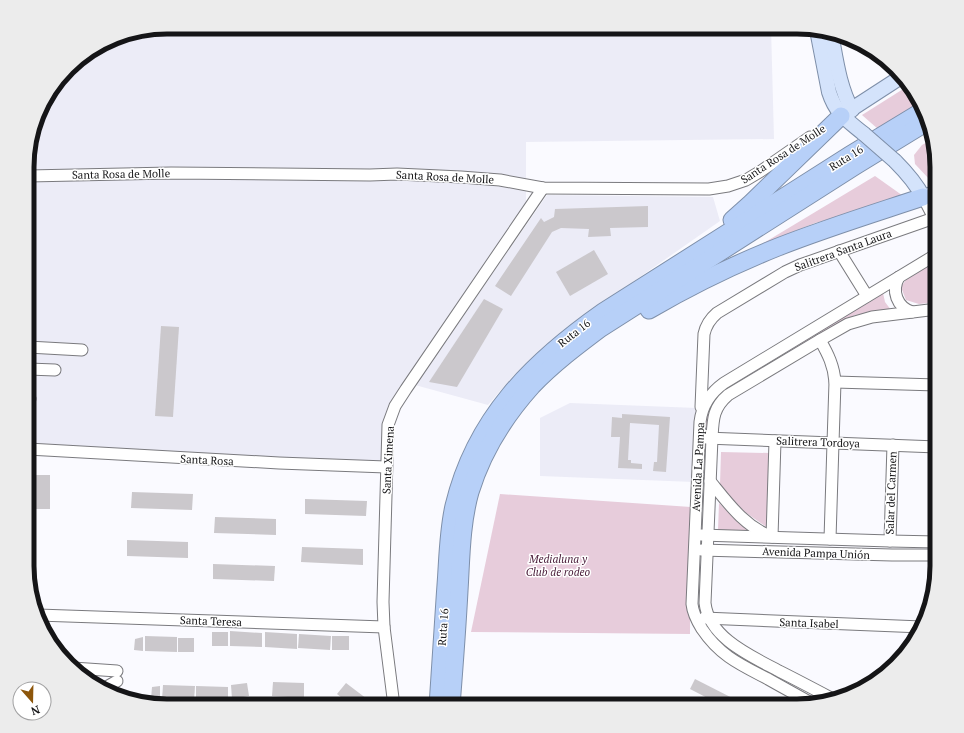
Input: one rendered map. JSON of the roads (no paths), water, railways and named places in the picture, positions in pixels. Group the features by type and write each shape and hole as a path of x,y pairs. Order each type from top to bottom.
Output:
{"highway":[{"path":"664,272 741,211 846,113"},
{"name":"Ruta 16","path":"438,699 448,557 454,508 461,481 474,450 493,416 518,384 532,369 565,340 603,312 664,272 918,113"},
{"name":"Ruta 16","path":"452,699 462,539 470,493 479,468 493,439 511,412 533,385 571,351 621,314 923,124"},
{"path":"533,385 632,320 709,278 779,247 930,195"},
{"path":"431,699 448,557"},
{"path":"457,626 461,699"}],"main road":[{"path":"818,36 829,92 835,107 846,113 864,134 895,160 909,175 919,190 930,195"},
{"path":"832,39 841,85 847,101 846,113"},
{"path":"846,113 897,79"}],"street":[{"name":"Santa Rosa de Molle","path":"34,176 171,173 396,174 457,176 500,180 543,188 709,189 728,186 746,180 846,113"},
{"name":"Santa Ximena","path":"393,699 384,627 383,602 388,425 395,406 543,188"},
{"name":"Salitrera Santa Laura","path":"701,411 703,338 709,321 717,313 785,272 808,262 930,222"},
{"path":"839,251 867,296"},
{"name":"Avenida La Pampa","path":"803,699 726,656 714,646 693,612 692,604 701,411 709,396 718,387 930,258"},
{"path":"898,277 895,285 897,299 903,308 912,312"},
{"name":"Avenida La Pampa","path":"826,695 738,648 722,635 706,612 707,535 714,415 719,404 728,395 838,329 860,320 884,315 930,310"},
{"path":"820,340 834,368 835,382 830,540"},
{"path":"34,347 82,350"},
{"path":"34,369 55,370"},
{"path":"835,382 930,385"},
{"name":"Salitrera Tordoya","path":"699,437 930,447"},
{"path":"710,481 741,518 763,534 772,537 775,441"},
{"name":"Salar del Carmen","path":"890,541 893,445"},
{"name":"Santa Rosa","path":"34,449 279,463 386,467"},
{"name":"Avenida Pampa Unión","path":"695,534 830,540 930,542"},
{"name":"Avenida Pampa Unión","path":"695,550 930,556"},
{"name":"Santa Teresa","path":"44,615 384,627"},
{"name":"Santa Isabel","path":"696,618 915,627"},
{"path":"84,670 117,676 108,685"}],"park label":[{"name":"Medialuna y Club de rodeo","path":"558,565"}]}
